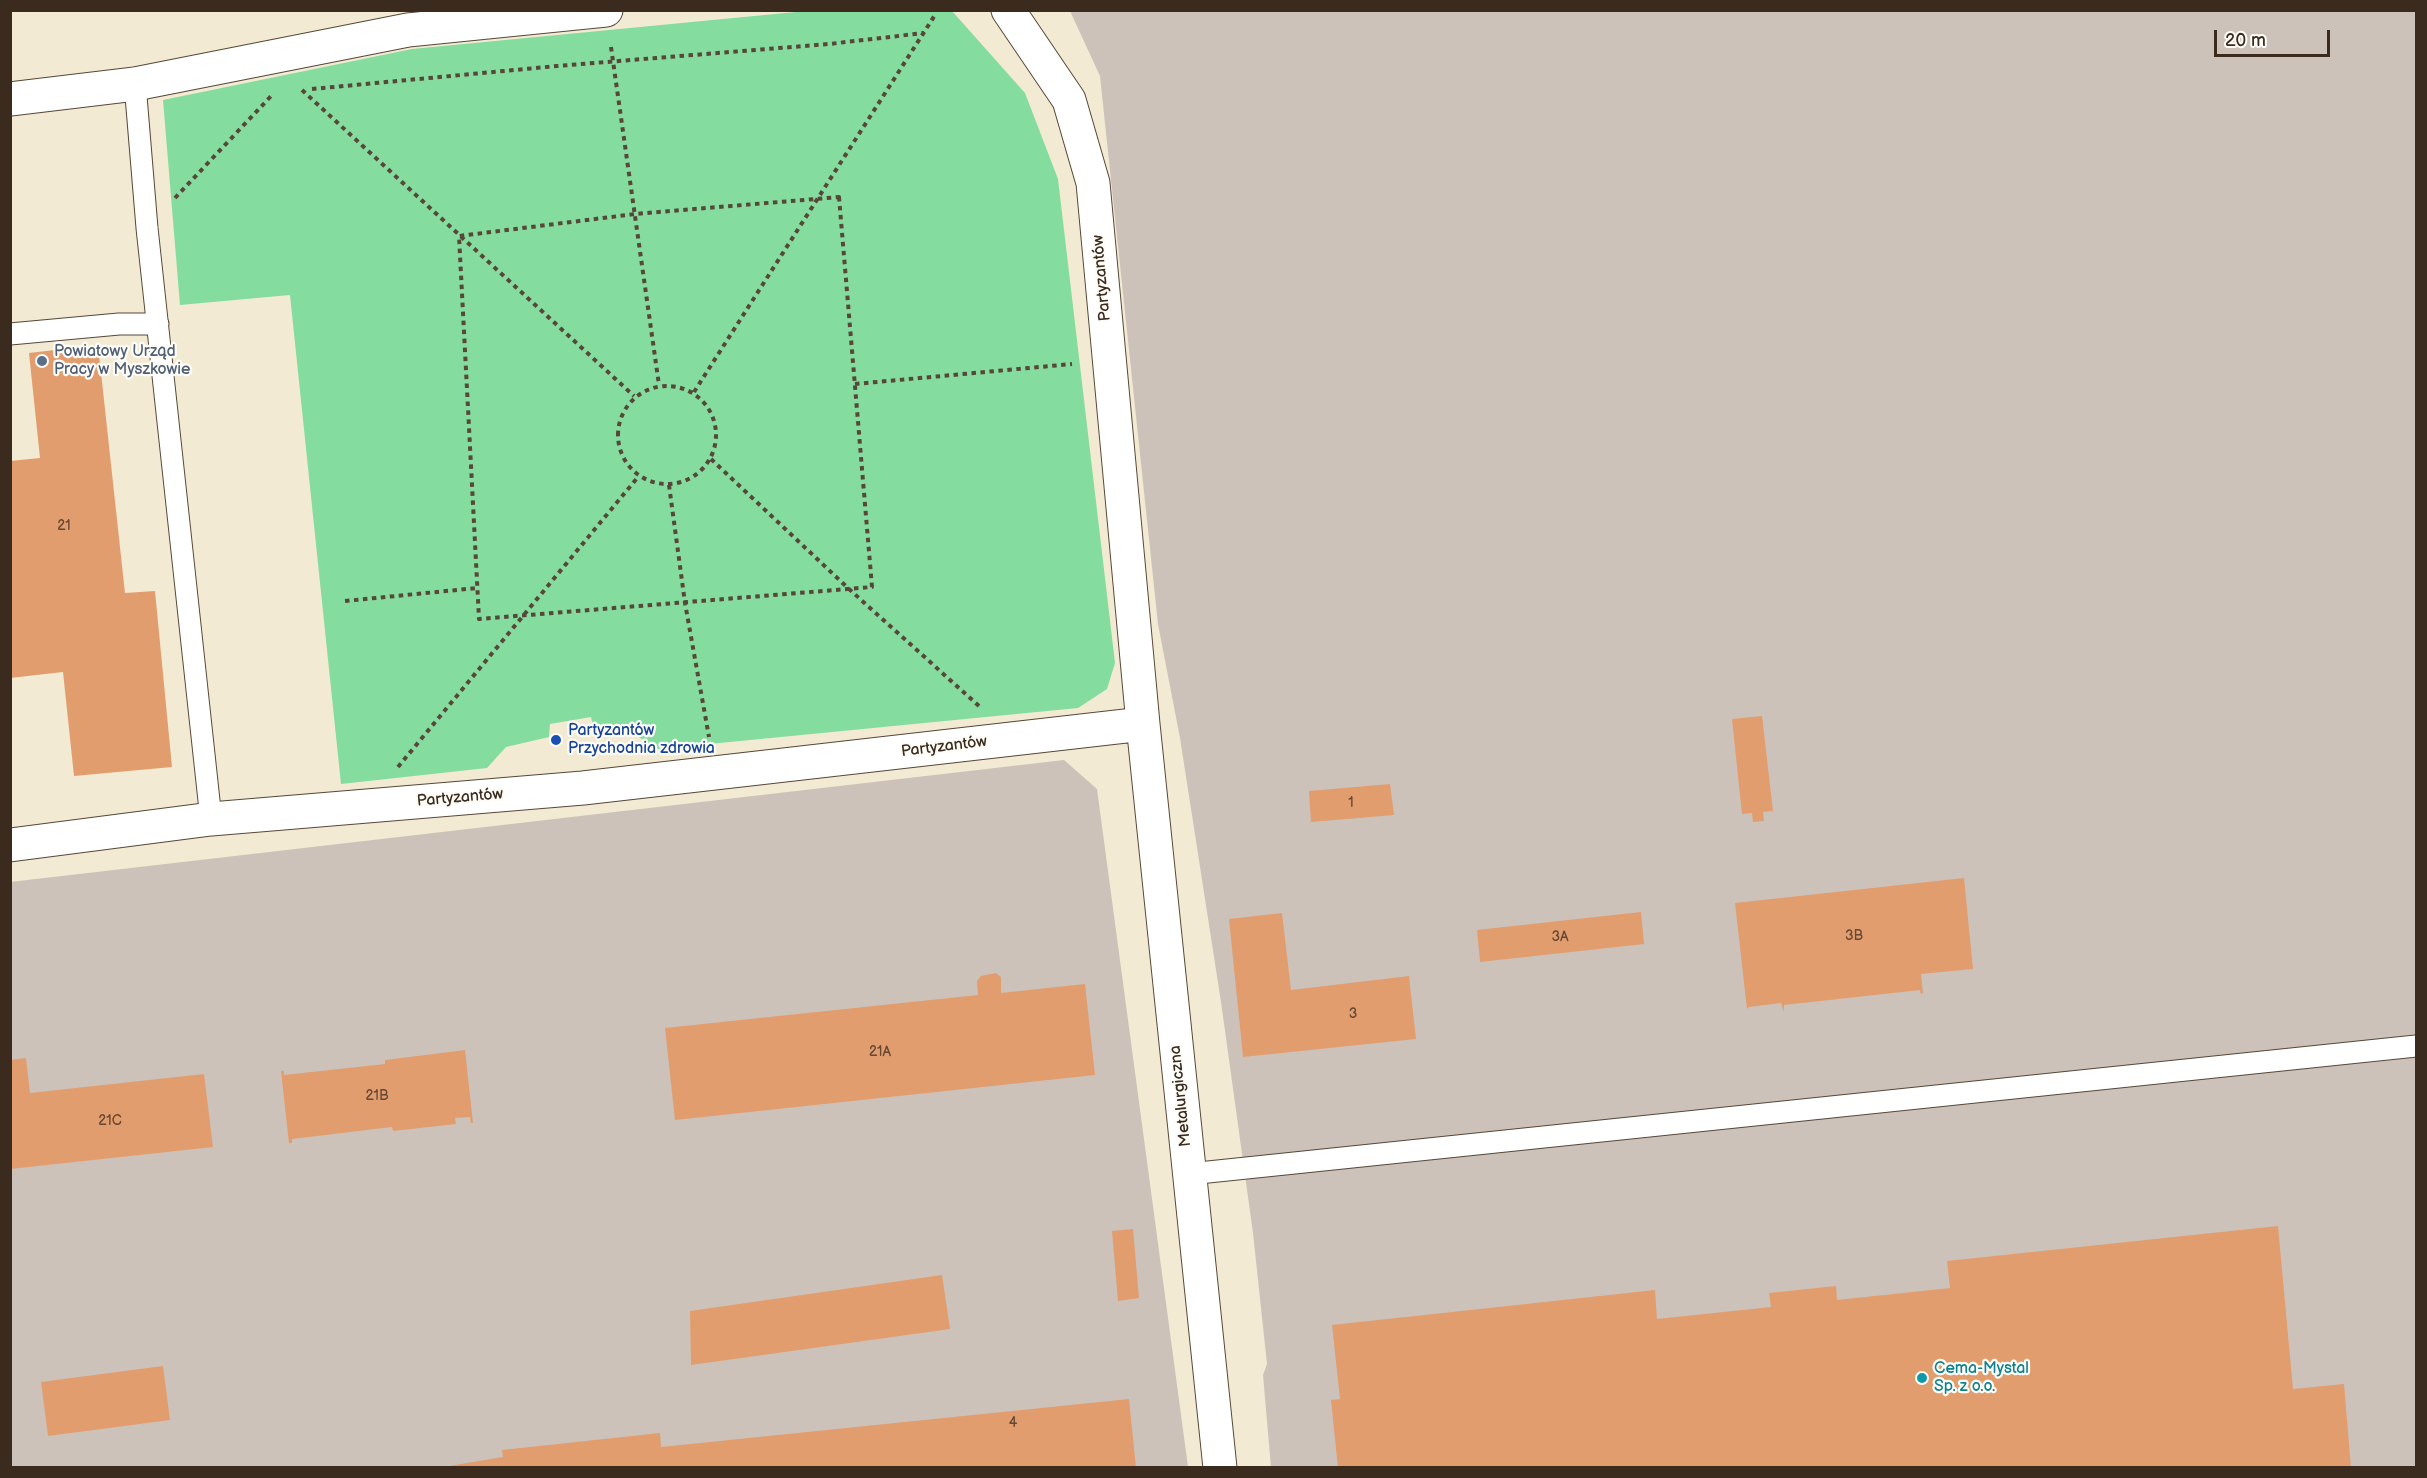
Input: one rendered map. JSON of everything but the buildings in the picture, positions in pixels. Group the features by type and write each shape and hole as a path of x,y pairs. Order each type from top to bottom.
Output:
{"street":[{"path":"10,99 135,84 408,30 606,10"},
{"name":"Partyzantów","path":"10,845 211,819 583,788 1143,724 1093,183 1069,100 1008,10"},
{"name":"Metalurgiczna","path":"1143,724 1220,1467"}],"lane":[{"path":"135,84 146,208 211,819"},
{"path":"10,334 119,324 158,324"},
{"path":"1189,1174 2416,1046"}],"path":[{"path":"606,10 658,385"},
{"path":"694,392 935,15"},
{"path":"293,91 830,44 924,33"},
{"path":"302,90 634,396"},
{"path":"146,208 167,207 274,93"},
{"path":"839,197 872,587 479,619 459,236 635,214 839,197"},
{"path":"855,384 1109,361"},
{"path":"658,385 694,392 711,411 717,435 711,459 693,478 669,485 638,477 619,453 618,423 634,396 658,385"},
{"path":"711,459 1016,739"},
{"path":"365,807 638,477"},
{"path":"669,485 685,603 716,773"},
{"path":"345,601 477,588"}],"shaded area":[{"path":"1070,11 2416,11 2416,1467 1271,1467 1263,1375 1267,1364 1253,1233 1221,1002 1180,738 1158,624 1100,76"},
{"path":"1064,760 1097,789 1188,1467 11,1467 10,882"}],"green space":[{"path":"806,11 952,11 1025,93 1058,179 1115,663 1107,689 1078,708 658,749 629,731 595,735 591,717 550,724 549,737 506,747 487,768 341,784 290,295 180,305 163,100 412,49"}],"place":[{"name":"Powiatowy Urząd Pracy w Myszkowie","path":"42,361"},
{"name":"Partyzantów Przychodnia zdrowia","path":"556,740"},
{"name":"Cema-Mystal Sp. z o.o.","path":"1922,1378"}]}
